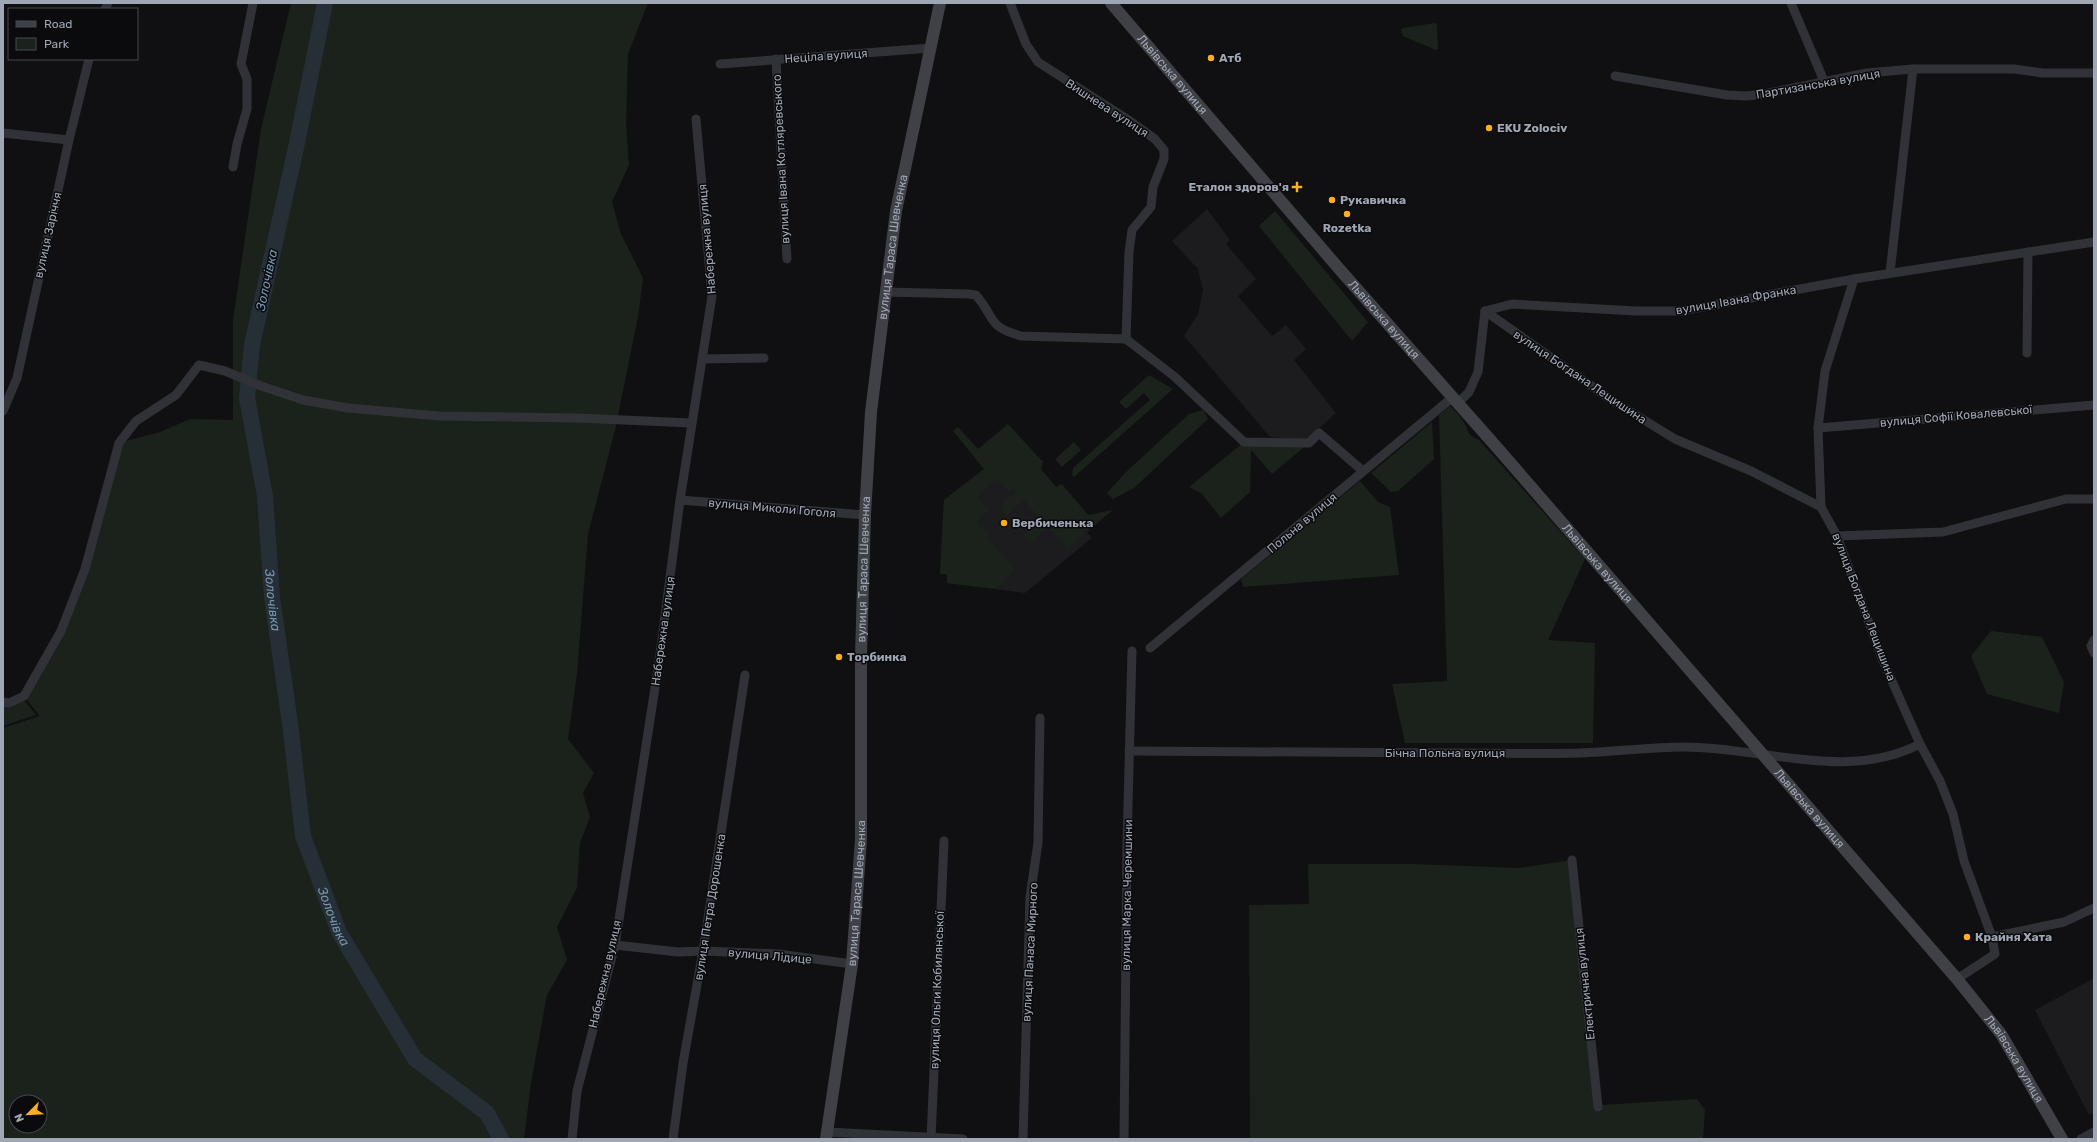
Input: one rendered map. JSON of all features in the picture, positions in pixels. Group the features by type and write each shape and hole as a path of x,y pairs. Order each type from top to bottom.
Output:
{"main road":[{"name":"вулиця Тараса Шевченка","path":"827,1136 852,964 860,839 861,656 865,515 871,412 896,211 940,3"},
{"name":"Львівська вулиця","path":"1111,3 1341,271 1455,400 1956,979 2001,1034 2062,1139"}],"street":[{"path":"233,167 237,144 247,108 247,79 241,64 253,3"},
{"name":"Вишнева вулиця","path":"1010,3 1026,44 1038,62 1127,119 1155,139 1164,150 1164,159 1153,186 1151,207 1132,230 1129,252 1126,339"},
{"path":"1791,3 1824,81"},
{"name":"Неціла вулиця","path":"720,64 931,48"},
{"name":"вулиця Івана Котляревського","path":"776,59 787,259"},
{"name":"вулиця Заріччя","path":"3,410 17,378 69,140 90,60"},
{"path":"1890,273 1913,69"},
{"name":"Партизанська вулиця","path":"1615,76 1727,95 1746,96 1764,94 1867,73 1913,69 2014,69 2049,73 2094,73"},
{"name":"Набережна вулиця","path":"572,1139 576,1091 615,945 659,662 691,423 712,296 696,119"},
{"path":"3,133 69,140"},
{"name":"вулиця Івана Франка","path":"1485,311 1512,304 1636,311 1680,311 1890,273 2094,242"},
{"path":"2027,353 2028,252"},
{"path":"1821,507 1818,428 1825,371 1854,279"},
{"path":"885,292 976,295 997,326 1008,332 1021,336 1126,339 1175,377 1244,442 1309,443 1319,433 1363,471"},
{"name":"Польна вулиця","path":"1150,648 1363,471 1455,400 1469,392 1478,372 1485,311"},
{"name":"вулиця Богдана Лещишина","path":"1485,311 1610,400 1675,439 1751,471 1821,507 1838,536 1883,661 1920,744 1940,782 1953,814 1964,861 1992,937 1995,954 1956,979"},
{"path":"702,359 764,358"},
{"path":"3,702 9,703 24,696 61,631 85,569 119,442 136,421 176,395 199,364 225,371 261,386 303,400 348,408 439,416 578,418 691,423"},
{"name":"вулиця Софії Ковалевської","path":"1818,428 2094,405"},
{"path":"1838,536 1943,532 2066,499 2094,499"},
{"name":"вулиця Миколи Гоголя","path":"680,500 865,515"},
{"path":"2094,640 2091,646 2094,653"},
{"name":"вулиця Марка Черемшини","path":"1124,1139 1129,751 1132,651"},
{"name":"вулиця Петра Дорошенка","path":"673,1139 683,1064 704,951 745,675"},
{"name":"вулиця Панаса Мирного","path":"1023,1139 1030,897 1038,843 1040,718"},
{"name":"Бічна Польна вулиця","path":"1129,751 1580,753 1685,747 1760,753 1787,758 1838,761 1870,760 1901,754 1920,744"},
{"name":"вулиця Ольги Кобилянської","path":"931,1138 944,841"},
{"name":"Електрична вулиця","path":"1572,860 1598,1107"},
{"path":"1992,937 2064,922 2094,908"},
{"name":"вулиця Лідице","path":"615,945 678,952 704,951 778,954 852,964"},
{"path":"2081,1139 2094,1132"},
{"path":"827,1136 963,1139"}],"shaded area":[{"path":"1207,209 1230,240 1226,244 1256,279 1238,296 1272,336 1286,325 1306,349 1294,360 1336,413 1306,440 1270,437 1184,336 1198,314 1203,290 1198,269 1172,241"},
{"path":"984,469 1082,526 1092,538 1025,593 947,583 947,574 940,574 944,500"},
{"path":"2094,978 2094,1113 2089,1115 2035,1010"}],"green space":[{"path":"291,3 648,3 628,54 626,125 629,165 612,202 621,234 643,278 638,317 615,430 588,534 577,674 568,739 594,773 583,793 590,817 580,843 577,888 557,927 567,960 547,995 531,1083 524,1139 3,1139 3,728 40,716 24,696 61,631 85,569 119,443 160,432 190,419 233,420 233,320 261,129"},
{"path":"1435,23 1437,25 1438,49 1436,50 1403,36 1401,30 1403,28"},
{"path":"1275,211 1368,322 1352,341 1259,226"},
{"path":"1149,375 1173,389 1074,477 1072,475 1073,468 1150,400 1144,393 1126,409 1119,402"},
{"path":"1450,406 1462,419 1468,432 1479,440 1585,559 1548,640 1595,643 1593,743 1405,743 1392,684 1447,681 1439,415"},
{"path":"1203,410 1208,419 1134,488 1113,499 1107,493 1125,473 1189,414"},
{"path":"1432,422 1434,459 1398,491 1391,492 1371,473"},
{"path":"1008,424 1043,462 1041,469 1056,487 1062,484 1088,515 1112,510 1121,503 1087,532 1084,529 1082,536 1068,549 1048,527 1031,543 1024,535 1041,519 1024,500 1007,516 999,507 1016,491 1014,489 1009,493 997,479 977,497 989,511 977,522 989,536 987,538 1015,569 996,589 947,583 947,574 940,574 944,500 984,469 953,431 958,427 978,449"},
{"path":"1074,442 1081,450 1062,467 1055,459"},
{"path":"1244,442 1309,443 1272,474 1251,450 1250,492 1221,518 1202,494 1189,487"},
{"path":"1360,481 1378,502 1390,507 1399,575 1243,587 1241,579"},
{"path":"1991,631 2042,637 2064,682 2059,713 1987,694 1971,656"},
{"path":"23,699 36,715 3,726 3,704"},
{"path":"1572,860 1602,1105 1697,1099 1705,1110 1703,1139 1250,1139 1249,905 1309,904 1308,864 1413,864 1519,868"}],"waterway":[{"name":"Золочівка","path":"325,3 296,148 252,345 247,398 265,496 272,597 290,723 303,836 339,932 415,1059 487,1113 501,1139"}],"place":[{"name":"Атб","path":"1211,58"},
{"name":"EKU Zolociv","path":"1489,128"},
{"name":"Еталон здоров'я","path":"1297,187"},
{"name":"Рукавичка","path":"1332,200"},
{"name":"Rozetka","path":"1347,214"},
{"name":"Вербиченька","path":"1004,523"},
{"name":"Торбинка","path":"839,657"},
{"name":"Крайня Хата","path":"1967,937"}]}
